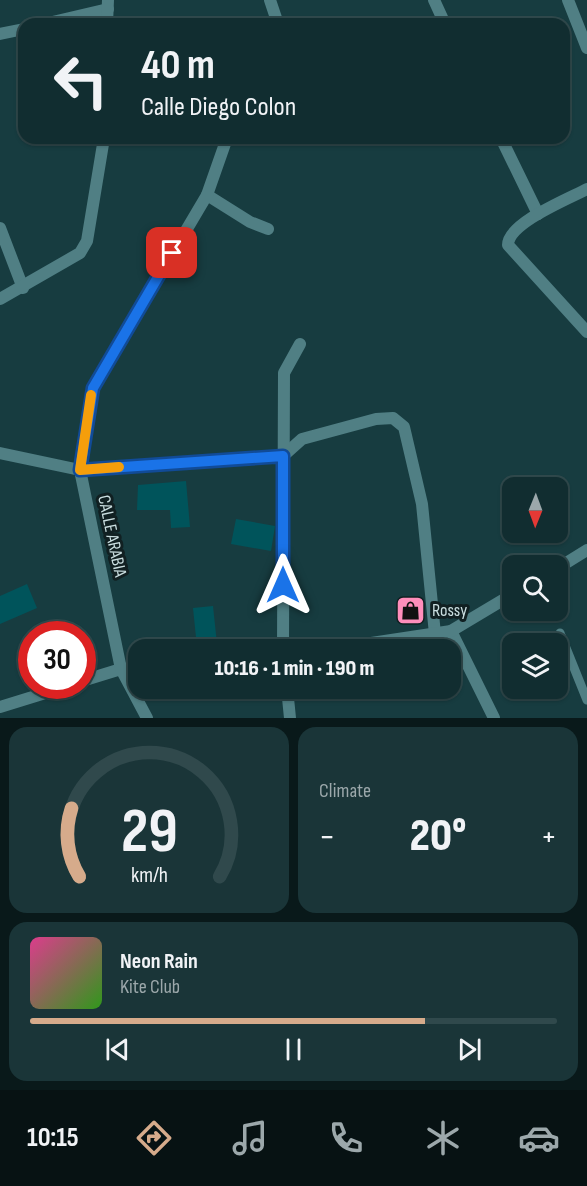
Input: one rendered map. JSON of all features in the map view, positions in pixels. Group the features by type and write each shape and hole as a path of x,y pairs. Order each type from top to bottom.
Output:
{"street":[{"path":"270,0 276,18"},
{"path":"434,0 442,18"},
{"path":"568,0 587,48"},
{"path":"64,18 108,5"},
{"path":"0,34 18,30"},
{"path":"0,299 81,253 87,241 103,144"},
{"name":"CALLE ARABIA","path":"147,718 121,669 80,470 93,388 207,195 225,144"},
{"path":"504,144 538,214"},
{"path":"587,189 538,214 511,234 508,245 587,332"},
{"path":"207,195 250,222 268,229"},
{"path":"0,228 23,288"},
{"path":"283,639 284,373 300,344"},
{"path":"0,453 80,470 283,456 302,439 376,419 393,418 404,427 422,504 435,634"},
{"path":"568,562 587,550"},
{"path":"401,639 451,631 502,601"},
{"path":"451,631 494,718"},
{"path":"96,677 128,669"},
{"path":"0,707 26,699"},
{"path":"288,699 290,718"}],"lane":[{"path":"568,653 587,700"}],"building":[{"path":"186,481 190,527 171,528 170,510 137,510 138,485"},
{"path":"236,519 275,526 271,551 231,544"},
{"path":"27,584 37,608 0,624 0,596"},
{"path":"213,606 216,639 196,639 193,608"}],"slow traffic":[{"path":"91,395 80,470 119,467"}],"place":[{"name":"Rossy","path":"411,610"}],"route":[{"path":"172,253 93,388 80,470 283,456 283,585"}]}
